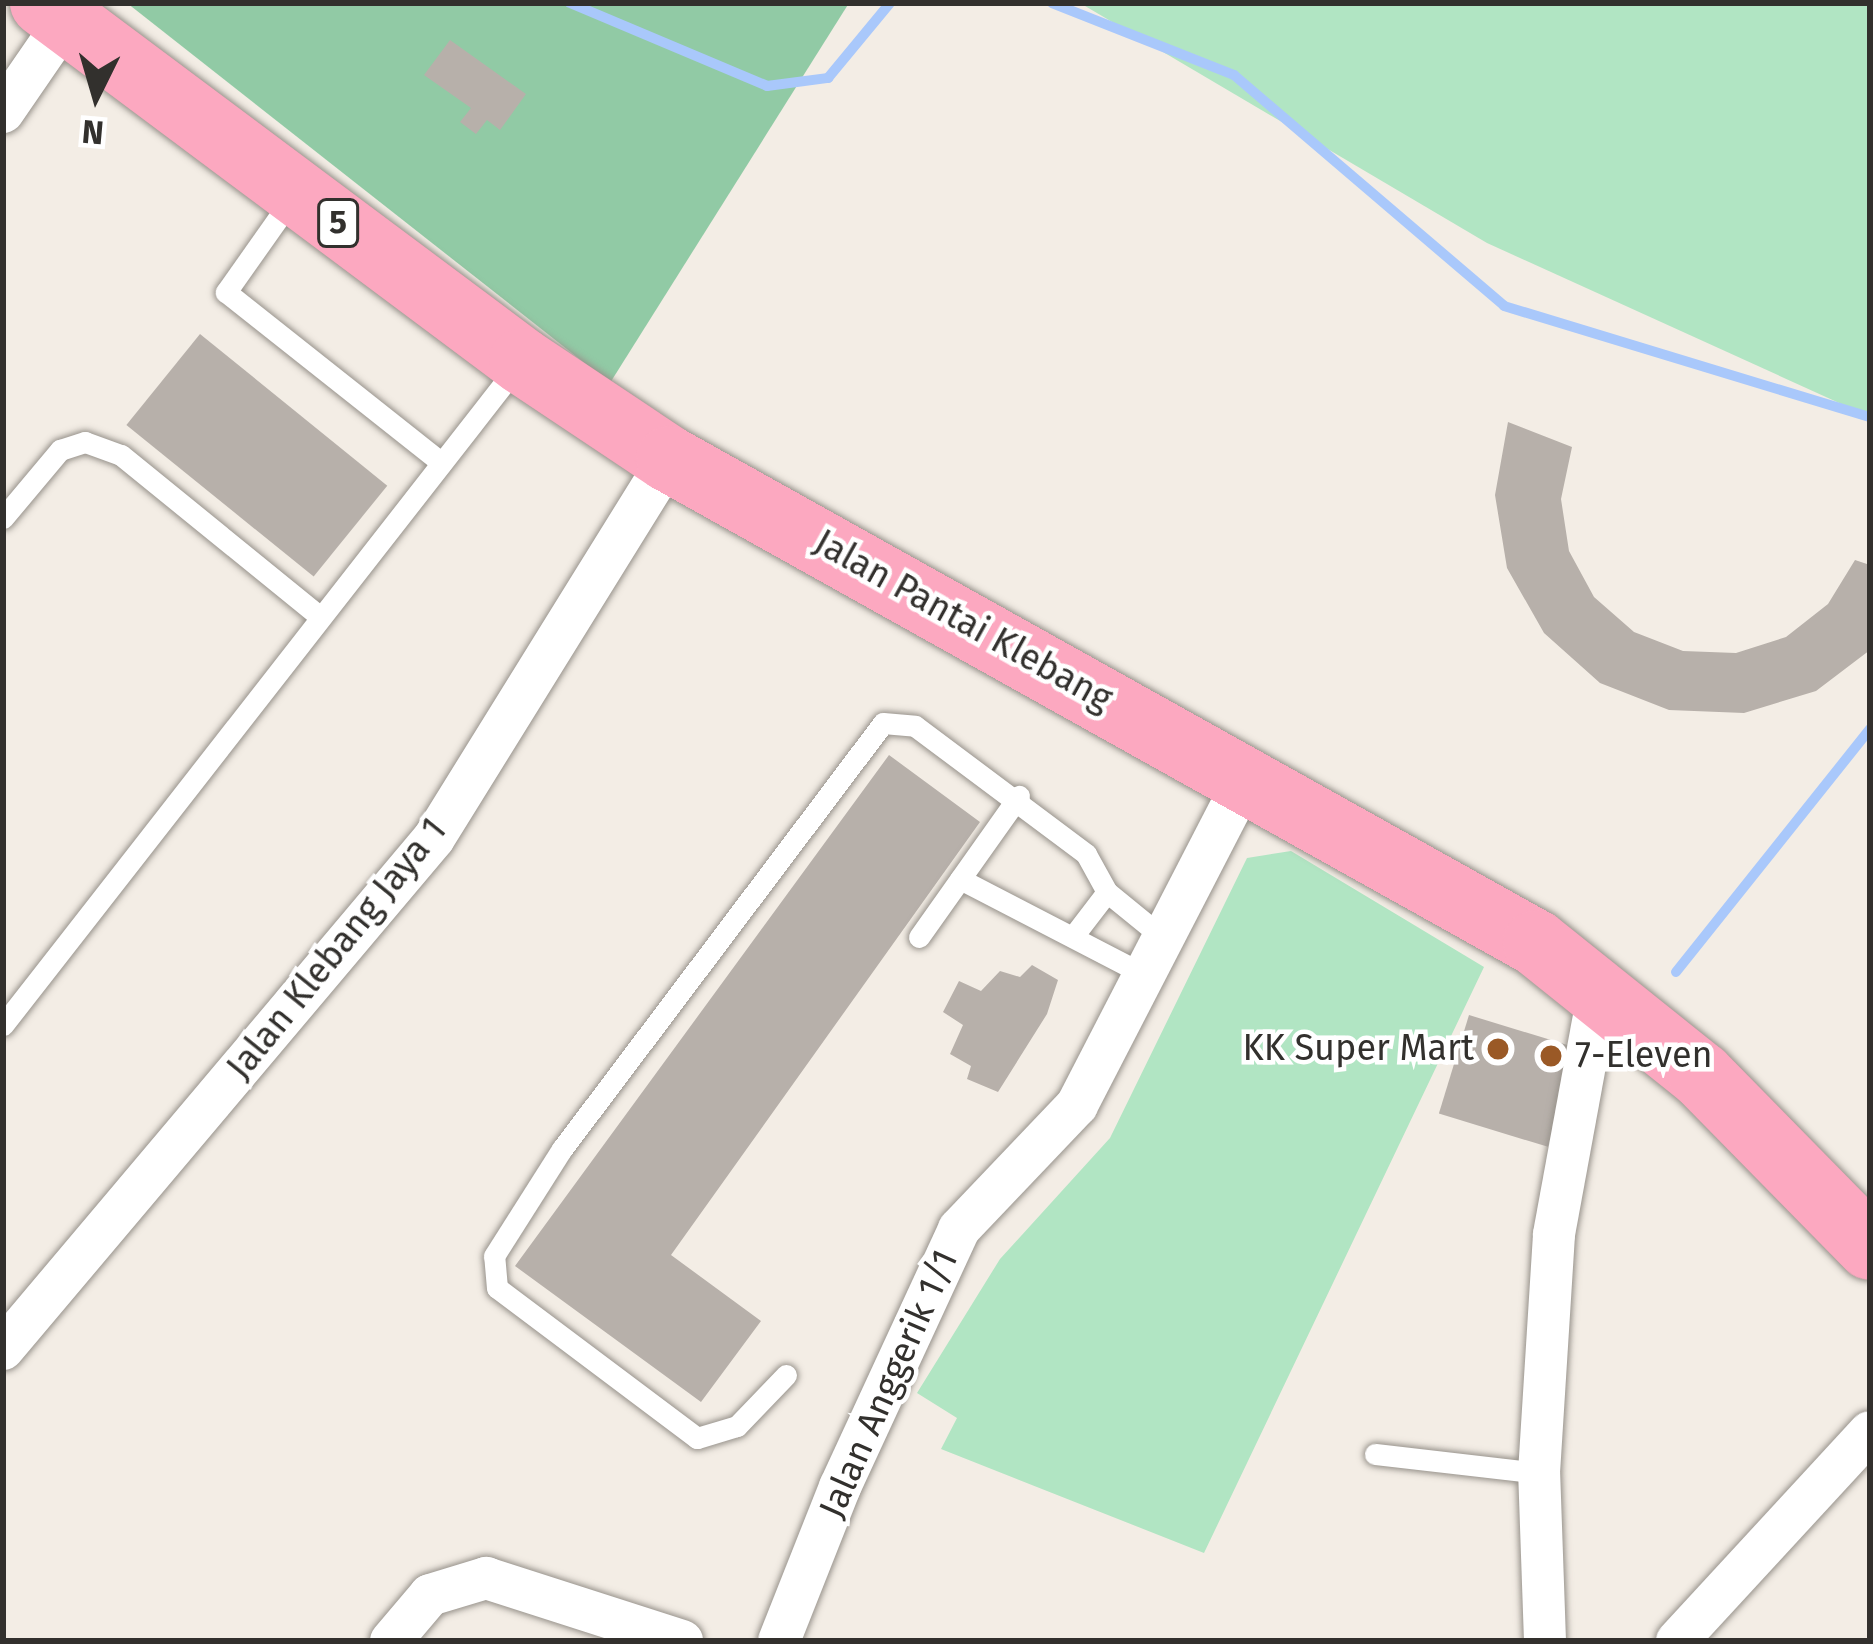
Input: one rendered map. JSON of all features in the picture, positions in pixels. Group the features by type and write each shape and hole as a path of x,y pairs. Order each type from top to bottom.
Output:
{"highway":[{"name":"Jalan Pantai Klebang","path":"55,11 522,361 669,459 1458,894 1598,988 1701,1075 1870,1246"}],"street":[{"path":"3,112 55,11"},
{"name":"Jalan Klebang Jaya 1","path":"3,1349 434,838 669,459"},
{"name":"Jalan Anggerik 1/1","path":"779,1641 959,1229 1077,1105 1158,959 1247,775"},
{"path":"1545,1641 1539,1473 1554,1234 1598,988"},
{"path":"1677,1641 1870,1432"},
{"path":"391,1641 430,1595 486,1578 682,1641"}],"lane":[{"path":"297,192 226,292 442,463"},
{"path":"3,1025 522,361"},
{"path":"3,518 60,450 85,442 121,455 320,617"},
{"path":"786,1375 737,1426 697,1438 496,1288 494,1256 562,1149 883,723 915,725 1019,796 1086,854 1107,892 1158,959"},
{"path":"919,937 1019,796"},
{"path":"960,879 1074,934 1158,959"},
{"path":"1074,934 1107,892"},
{"path":"1375,1454 1539,1473"}],"green space":[{"path":"127,3 849,3 610,383"},
{"path":"1080,3 1870,3 1870,417 1487,243"},
{"path":"1291,851 1484,967 1204,1553 941,1449 957,1418 917,1393 1000,1259 1110,1138 1247,858"}],"building":[{"path":"450,40 526,94 500,130 487,120 476,134 460,122 471,108 424,75"},
{"path":"200,334 387,486 314,577 126,425"},
{"path":"1508,422 1572,447 1561,499 1569,551 1594,597 1634,632 1683,651 1736,653 1786,637 1828,604 1855,560 1870,565 1870,650 1816,691 1744,713 1669,710 1600,683 1544,633 1507,568 1495,495"},
{"path":"889,755 980,822 671,1255 761,1321 701,1402 515,1266"},
{"path":"1032,965 1058,980 1047,1014 998,1092 967,1079 971,1066 950,1054 963,1025 943,1012 959,981 981,991 1000,971 1020,977"},
{"path":"1469,1015 1578,1048 1548,1147 1439,1113"}],"waterway":[{"path":"570,3 767,86 828,78 890,3"},
{"path":"1052,3 1234,75 1504,306 1870,417"},
{"path":"1676,972 1870,729"}],"place":[{"name":"KK Super Mart","path":"1498,1049"},
{"name":"7-Eleven","path":"1551,1056"}]}
